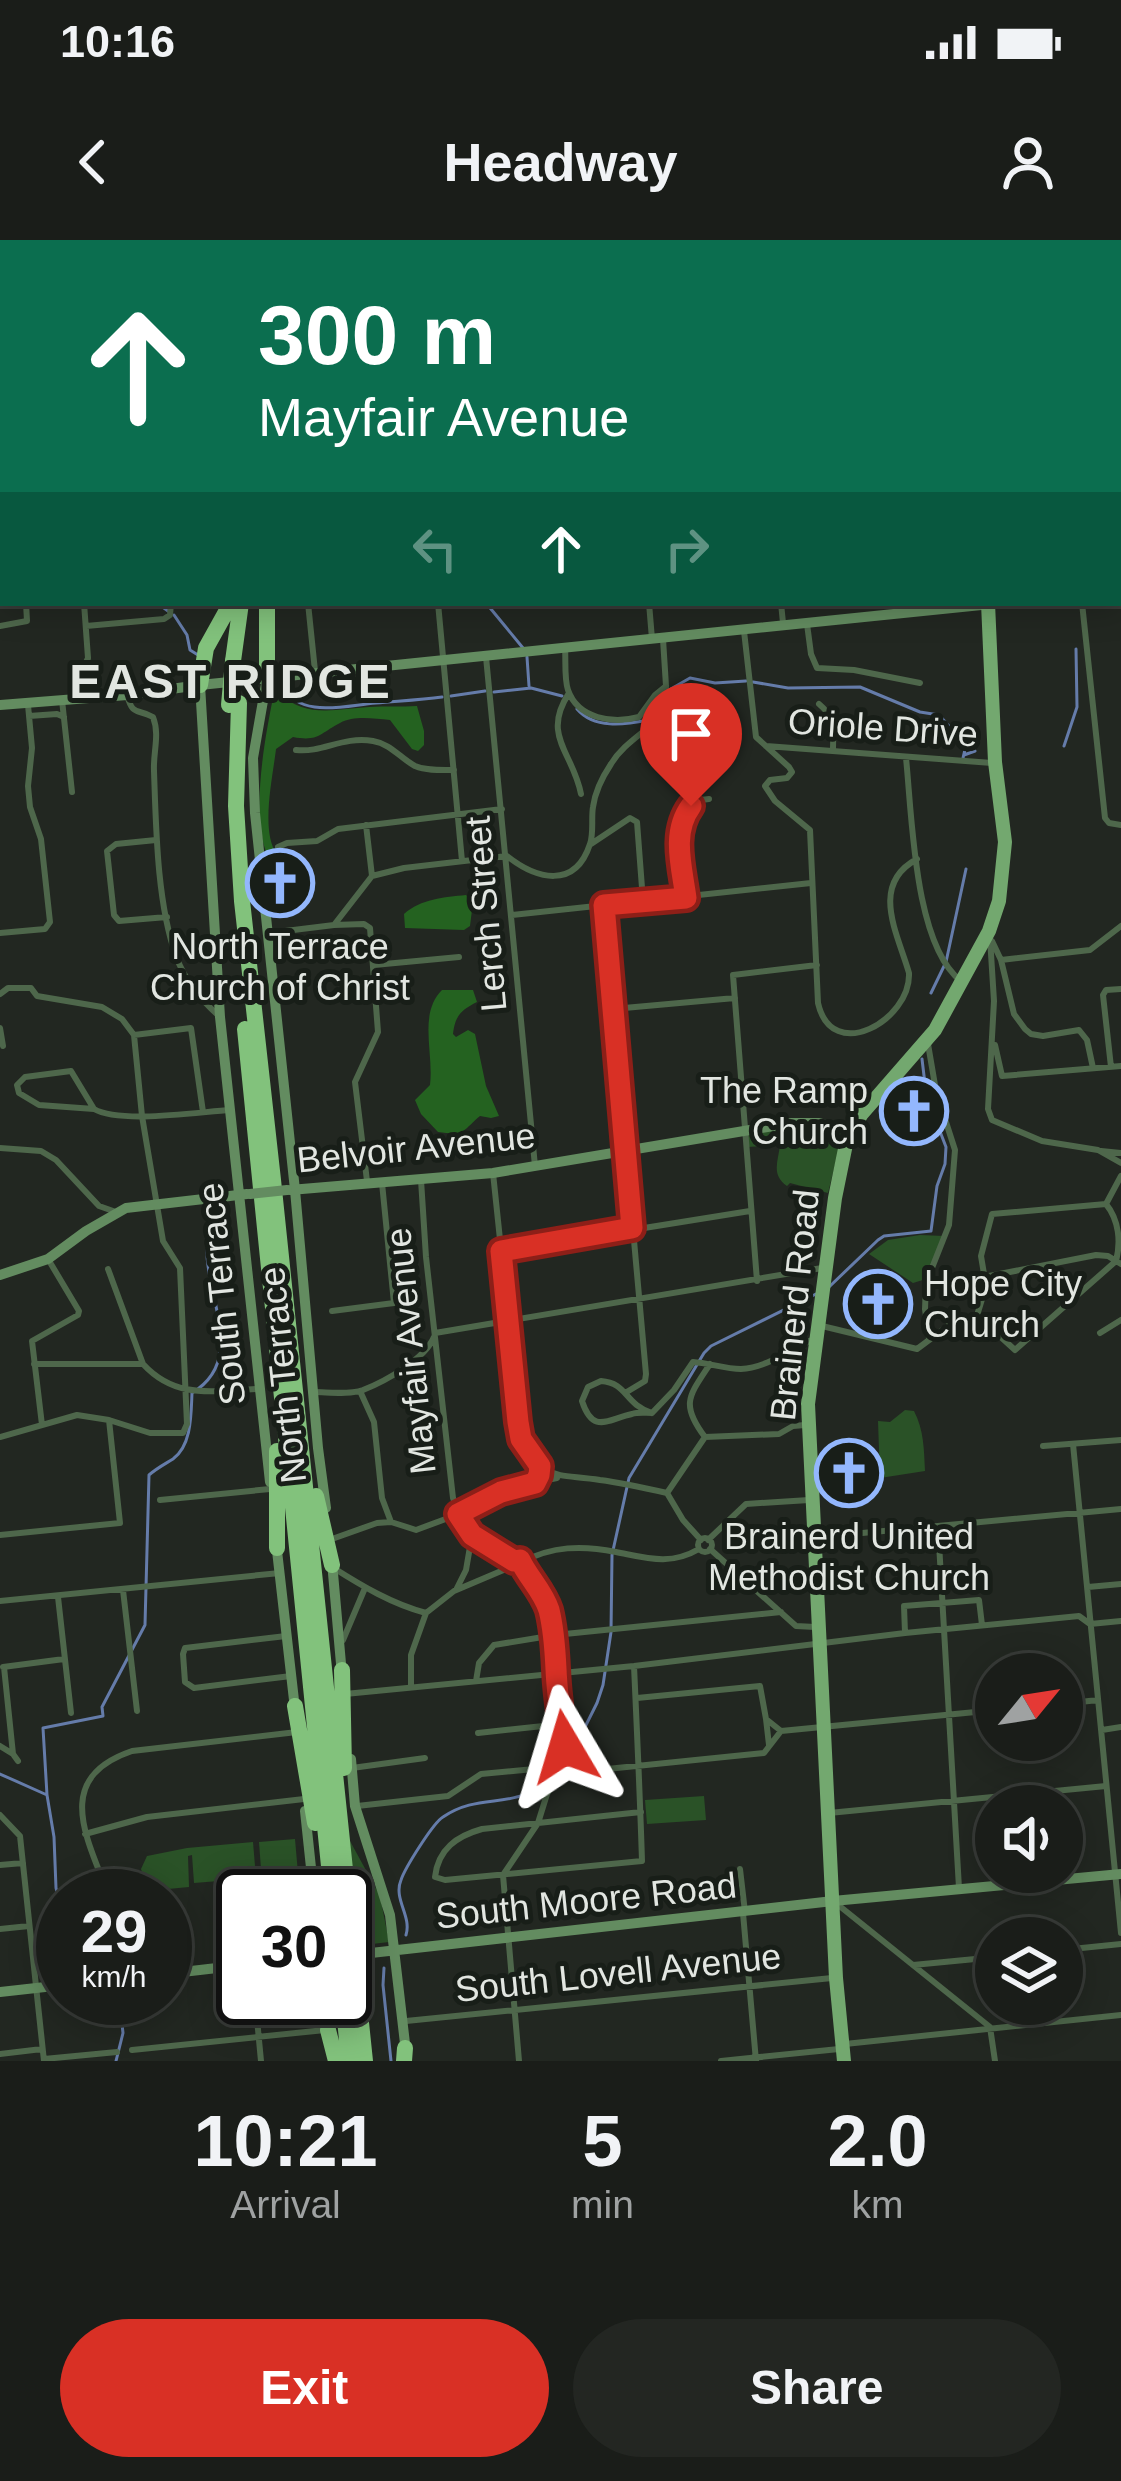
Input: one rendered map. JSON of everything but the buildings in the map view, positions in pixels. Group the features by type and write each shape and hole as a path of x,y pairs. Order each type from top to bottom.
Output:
{"highway":[{"path":"200,685 206,648 229,606"},
{"path":"241,606 227,847 327,1869"},
{"path":"237,661 250,606"},
{"path":"267,606 267,678"},
{"path":"234,704 242,901 304,1391 332,1566"},
{"path":"268,1277 277,1548"},
{"path":"304,1391 364,2061"},
{"path":"340,1828 345,1802 342,1670"},
{"path":"295,1706 324,1869"},
{"path":"346,2025 349,2061"},
{"path":"328,2030 333,2061"}],"main road":[{"name":"Brainerd Road","path":"843,2051 825,1726 814,1636 808,1404 842,1162 852,1132 865,1110 928,1040 990,934 1000,893 1005,842 995,763 988,606"},
{"path":"990,860 1003,874"},
{"path":"974,958 982,954 996,958"}],"street":[{"path":"0,626 27,621 26,606"},
{"path":"84,606 91,679"},
{"path":"86,626 164,619 171,606"},
{"path":"308,606 315,673"},
{"path":"438,606 462,861"},
{"path":"334,925 372,876 404,868 507,856 541,876 558,876 578,866 590,844 592,808 600,783 626,745 665,712 666,686 650,606"},
{"path":"781,606 784,626"},
{"path":"0,705 970,606"},
{"path":"1082,606 1105,818 1121,825"},
{"path":"807,624 817,668 920,683"},
{"path":"744,631 755,737 792,772 765,786 775,801 810,830 822,1020 834,1029 847,1033 868,1030 905,997 909,973 890,904 894,879 917,859"},
{"path":"565,649 569,693 558,711 557,734 581,794"},
{"name":"Lerch Street","path":"486,657 535,1166"},
{"path":"77,699 77,681 88,658"},
{"name":"North Terrace","path":"267,678 253,776 291,1190 304,1391 330,1539 355,1806 386,1898 406,2057"},
{"name":"South Terrace","path":"200,685 220,1017 246,1194 260,1389 311,1869"},
{"path":"569,693 597,718 619,721 639,717 666,686"},
{"path":"127,695 130,708 153,717 158,731 153,753 156,840 176,956 186,977 220,1017"},
{"path":"62,700 72,792"},
{"path":"0,933 45,929 50,922 41,839 30,807 28,701"},
{"path":"819,704 830,713 833,751"},
{"path":"29,716 64,717"},
{"path":"296,750 370,740 385,744 416,766 454,770"},
{"name":"Oriole Drive","path":"766,746 995,763"},
{"path":"906,758 922,904 945,966 961,981"},
{"path":"686,898 681,825 691,806 709,799"},
{"path":"278,848 317,841 338,830 502,809"},
{"path":"590,844 630,818 638,822 643,901"},
{"path":"367,825 372,876"},
{"path":"156,840 116,844 107,851 114,915 119,921 167,917"},
{"path":"512,915 811,883"},
{"path":"604,905 646,1374 626,1394"},
{"path":"266,933 368,926 379,1032 355,1082 368,1182"},
{"path":"996,958 1090,950 1121,926"},
{"path":"990,934 1018,1022 1031,1034 1042,1036 1078,1030 1087,1040 1093,1068"},
{"path":"374,965 459,957"},
{"path":"996,958 987,1083 992,1120 1042,1141 1121,1154"},
{"path":"757,1281 733,975 817,965"},
{"path":"0,994 8,988 32,988 37,996 102,1007 122,1018 134,1035 163,1241 180,1268 187,1424 183,1433 150,1433 77,1415 0,1437"},
{"path":"1111,1066 1103,995 1106,990 1121,989"},
{"path":"613,1009 735,998"},
{"path":"0,1028 3,1046"},
{"path":"134,1035 191,1028 202,1112"},
{"path":"993,1035 1002,1076 1121,1066"},
{"path":"928,1040 936,1091 955,1150 950,1225 926,1283 929,1338"},
{"path":"94,1109 71,1071 26,1077 17,1085 19,1093 39,1105 94,1109 103,1114 230,1109"},
{"name":"Belvoir Avenue","path":"0,1275 48,1259 126,1208 493,1173 802,1122 852,1132"},
{"path":"0,1148 41,1150 99,1206 116,1212"},
{"path":"1098,1150 1121,1163"},
{"path":"493,1173 521,1439 540,1466 560,1478"},
{"path":"1106,1204 1121,1176"},
{"name":"Mayfair Avenue","path":"421,1180 449,1481 458,1514 472,1535 518,1564 541,1592 555,1634 565,1747 538,1823 503,1875"},
{"path":"332,1311 394,1303 382,1182"},
{"path":"975,1322 986,1286 981,1256 992,1214 1106,1204"},
{"path":"1106,1204 1119,1232 1119,1263"},
{"path":"501,1251 750,1211"},
{"path":"984,1277 1096,1255 1119,1263"},
{"path":"43,1425 32,1341 78,1315 48,1259"},
{"path":"652,1413 637,1408 615,1383 601,1381 589,1387 582,1401 592,1419 601,1423 652,1413 693,1361 748,1369 818,1332 917,1349 948,1326 975,1322 992,1329 1015,1350 1119,1263"},
{"path":"304,1391 360,1391 416,1361 435,1333 825,1268"},
{"path":"108,1269 143,1364 159,1381 186,1391 260,1389"},
{"path":"1100,1333 1121,1320"},
{"path":"703,1362 688,1408 705,1437"},
{"path":"34,1364 143,1364"},
{"path":"360,1391 374,1422 382,1498 391,1522"},
{"path":"619,1419 626,1394"},
{"path":"0,1535 120,1523 109,1420"},
{"path":"705,1437 766,1435 809,1425"},
{"path":"667,1493 705,1437"},
{"path":"1042,1446 1121,1440"},
{"path":"1073,1444 1119,1875 1121,1934"},
{"path":"535,1483 540,1466"},
{"path":"330,1539 391,1522 416,1530 501,1492 560,1478 667,1493 705,1545 797,1627 814,1636"},
{"path":"160,1500 270,1489"},
{"path":"411,1686 411,1655 427,1613 454,1591 538,1553 567,1547 674,1560 705,1545 746,1504 813,1499"},
{"path":"815,1538 1121,1508"},
{"path":"938,1526 959,1890"},
{"path":"454,1591 466,1570 472,1535"},
{"path":"332,1566 365,1588 427,1613"},
{"path":"0,1601 280,1573"},
{"path":"1088,1588 1121,1584"},
{"path":"339,1649 365,1588"},
{"path":"123,1590 137,1711"},
{"path":"58,1597 70,1713"},
{"path":"904,1634 904,1606 979,1600 982,1626"},
{"path":"345,1694 634,1666 814,1636 904,1634 1079,1616 1089,1607"},
{"path":"476,1681 479,1663 494,1645 555,1634 781,1612"},
{"path":"1079,1616 1090,1624 1121,1621"},
{"path":"286,1636 185,1648 185,1682 194,1688 291,1676"},
{"path":"0,1745 15,1757 2,1667 64,1659"},
{"path":"634,1666 641,1812 642,1861 445,1880 434,1873 460,1835 641,1812"},
{"path":"636,1698 760,1686 769,1745"},
{"path":"1083,1702 1099,1700"},
{"path":"355,1806 448,1796 481,1774 639,1766 764,1753 781,1731 975,1712"},
{"path":"766,1719 781,1731"},
{"path":"478,1733 562,1724"},
{"path":"1102,1730 1121,1727"},
{"path":"99,1869 80,1809 84,1790 110,1758 132,1750 297,1732"},
{"path":"352,1768 425,1758"},
{"path":"829,1813 1107,1786"},
{"path":"85,1834 147,1817 304,1798"},
{"path":"0,1992 36,1988 20,1836 1,1816"},
{"path":"0,1865 23,1863"},
{"path":"740,1870 756,2059"},
{"path":"503,1875 519,2061"},
{"name":"South Moore Road","path":"372,1953 833,1901 1119,1875"},
{"path":"833,1901 990,2027 995,2061"},
{"path":"0,1929 29,1926"},
{"path":"1083,1948 1121,1944"},
{"path":"913,1965 975,1959"},
{"name":"South Lovell Avenue","path":"406,2021 836,1978"},
{"path":"721,2061 843,2051 990,2027 1121,2015"},
{"path":"40,2025 43,2056"},
{"path":"257,2025 261,2061"},
{"path":"132,2050 328,2030 327,2025"},
{"path":"0,2054 117,2052"}],"green space":[{"path":"278,692 310,709 417,706 424,745 418,751 412,749 390,720 358,718 314,737 293,737 276,749 269,832 277,854 291,856 288,863 273,864 265,849 259,808 266,736"},
{"path":"466,895 473,902 470,926 464,930 405,928 404,914 418,905"},
{"path":"442,990 473,990 477,1002 460,1014 453,1034 456,1037 468,1030 475,1034 486,1086 499,1116 480,1116 454,1133 438,1132 415,1100 430,1085 429,1022"},
{"path":"792,1126 813,1132 819,1127 842,1136 828,1193 782,1182 777,1168 780,1145 747,1147 747,1135"},
{"path":"944,1236 926,1279 913,1283 869,1254 888,1240"},
{"path":"905,1410 914,1411 920,1425 925,1471 880,1478 878,1421 890,1422"},
{"path":"704,1796 706,1820 647,1824 645,1800"},
{"path":"295,1839 298,1869 261,1869 259,1842"},
{"path":"350,1841 365,1869 351,1869"},
{"path":"253,1842 255,1869 216,1869 216,1881 194,1883 192,1855 188,1856 188,1869 141,1869 147,1856"},
{"path":"372,1881 380,1896 389,1942 372,1944"}],"waterway":[{"path":"161,606 168,611"},
{"path":"488,606 523,648"},
{"path":"174,615 190,650 198,655"},
{"path":"1064,746 1077,707 1076,649"},
{"path":"527,657 529,686"},
{"path":"669,690 690,678 715,683 746,681"},
{"path":"753,682 788,688 860,687 939,715 966,745 963,758"},
{"path":"279,685 299,703 323,708 442,697"},
{"path":"494,692 531,688 562,696"},
{"path":"451,696 485,691"},
{"path":"577,709 601,723 639,722 648,720 663,694"},
{"path":"964,755 975,751"},
{"path":"931,993 946,962 966,869"},
{"path":"922,1059 925,1084"},
{"path":"829,1287 884,1236 931,1231 946,1147 931,1108"},
{"path":"55,1869 43,1728 103,1716 102,1707 145,1625 149,1475 184,1446 192,1393 208,1380 221,1348 207,1255 224,1202"},
{"path":"560,1764 581,1735 603,1685 611,1632 612,1555 629,1478 711,1346 816,1294"},
{"path":"406,1935 399,1887 438,1821 473,1804 529,1793 555,1771"},
{"path":"0,1774 47,1795"},
{"path":"384,1968 391,2061"},
{"path":"116,2061 122,2025"}],"place":[{"name":"North Terrace Church of Christ","path":"280,883"},
{"name":"The Ramp Church","path":"914,1111"},
{"name":"Hope City Church","path":"878,1304"},
{"name":"Brainerd United Methodist Church","path":"849,1473"}],"district":[{"name":"EAST RIDGE","path":"231,681"}],"route":[{"path":"565,1747 555,1634 547,1604 520,1560 514,1561 472,1535 458,1514 501,1492 535,1483 539,1475 540,1466 521,1439 518,1422 501,1251 632,1228 604,905 686,898 679,838 691,806"}]}
